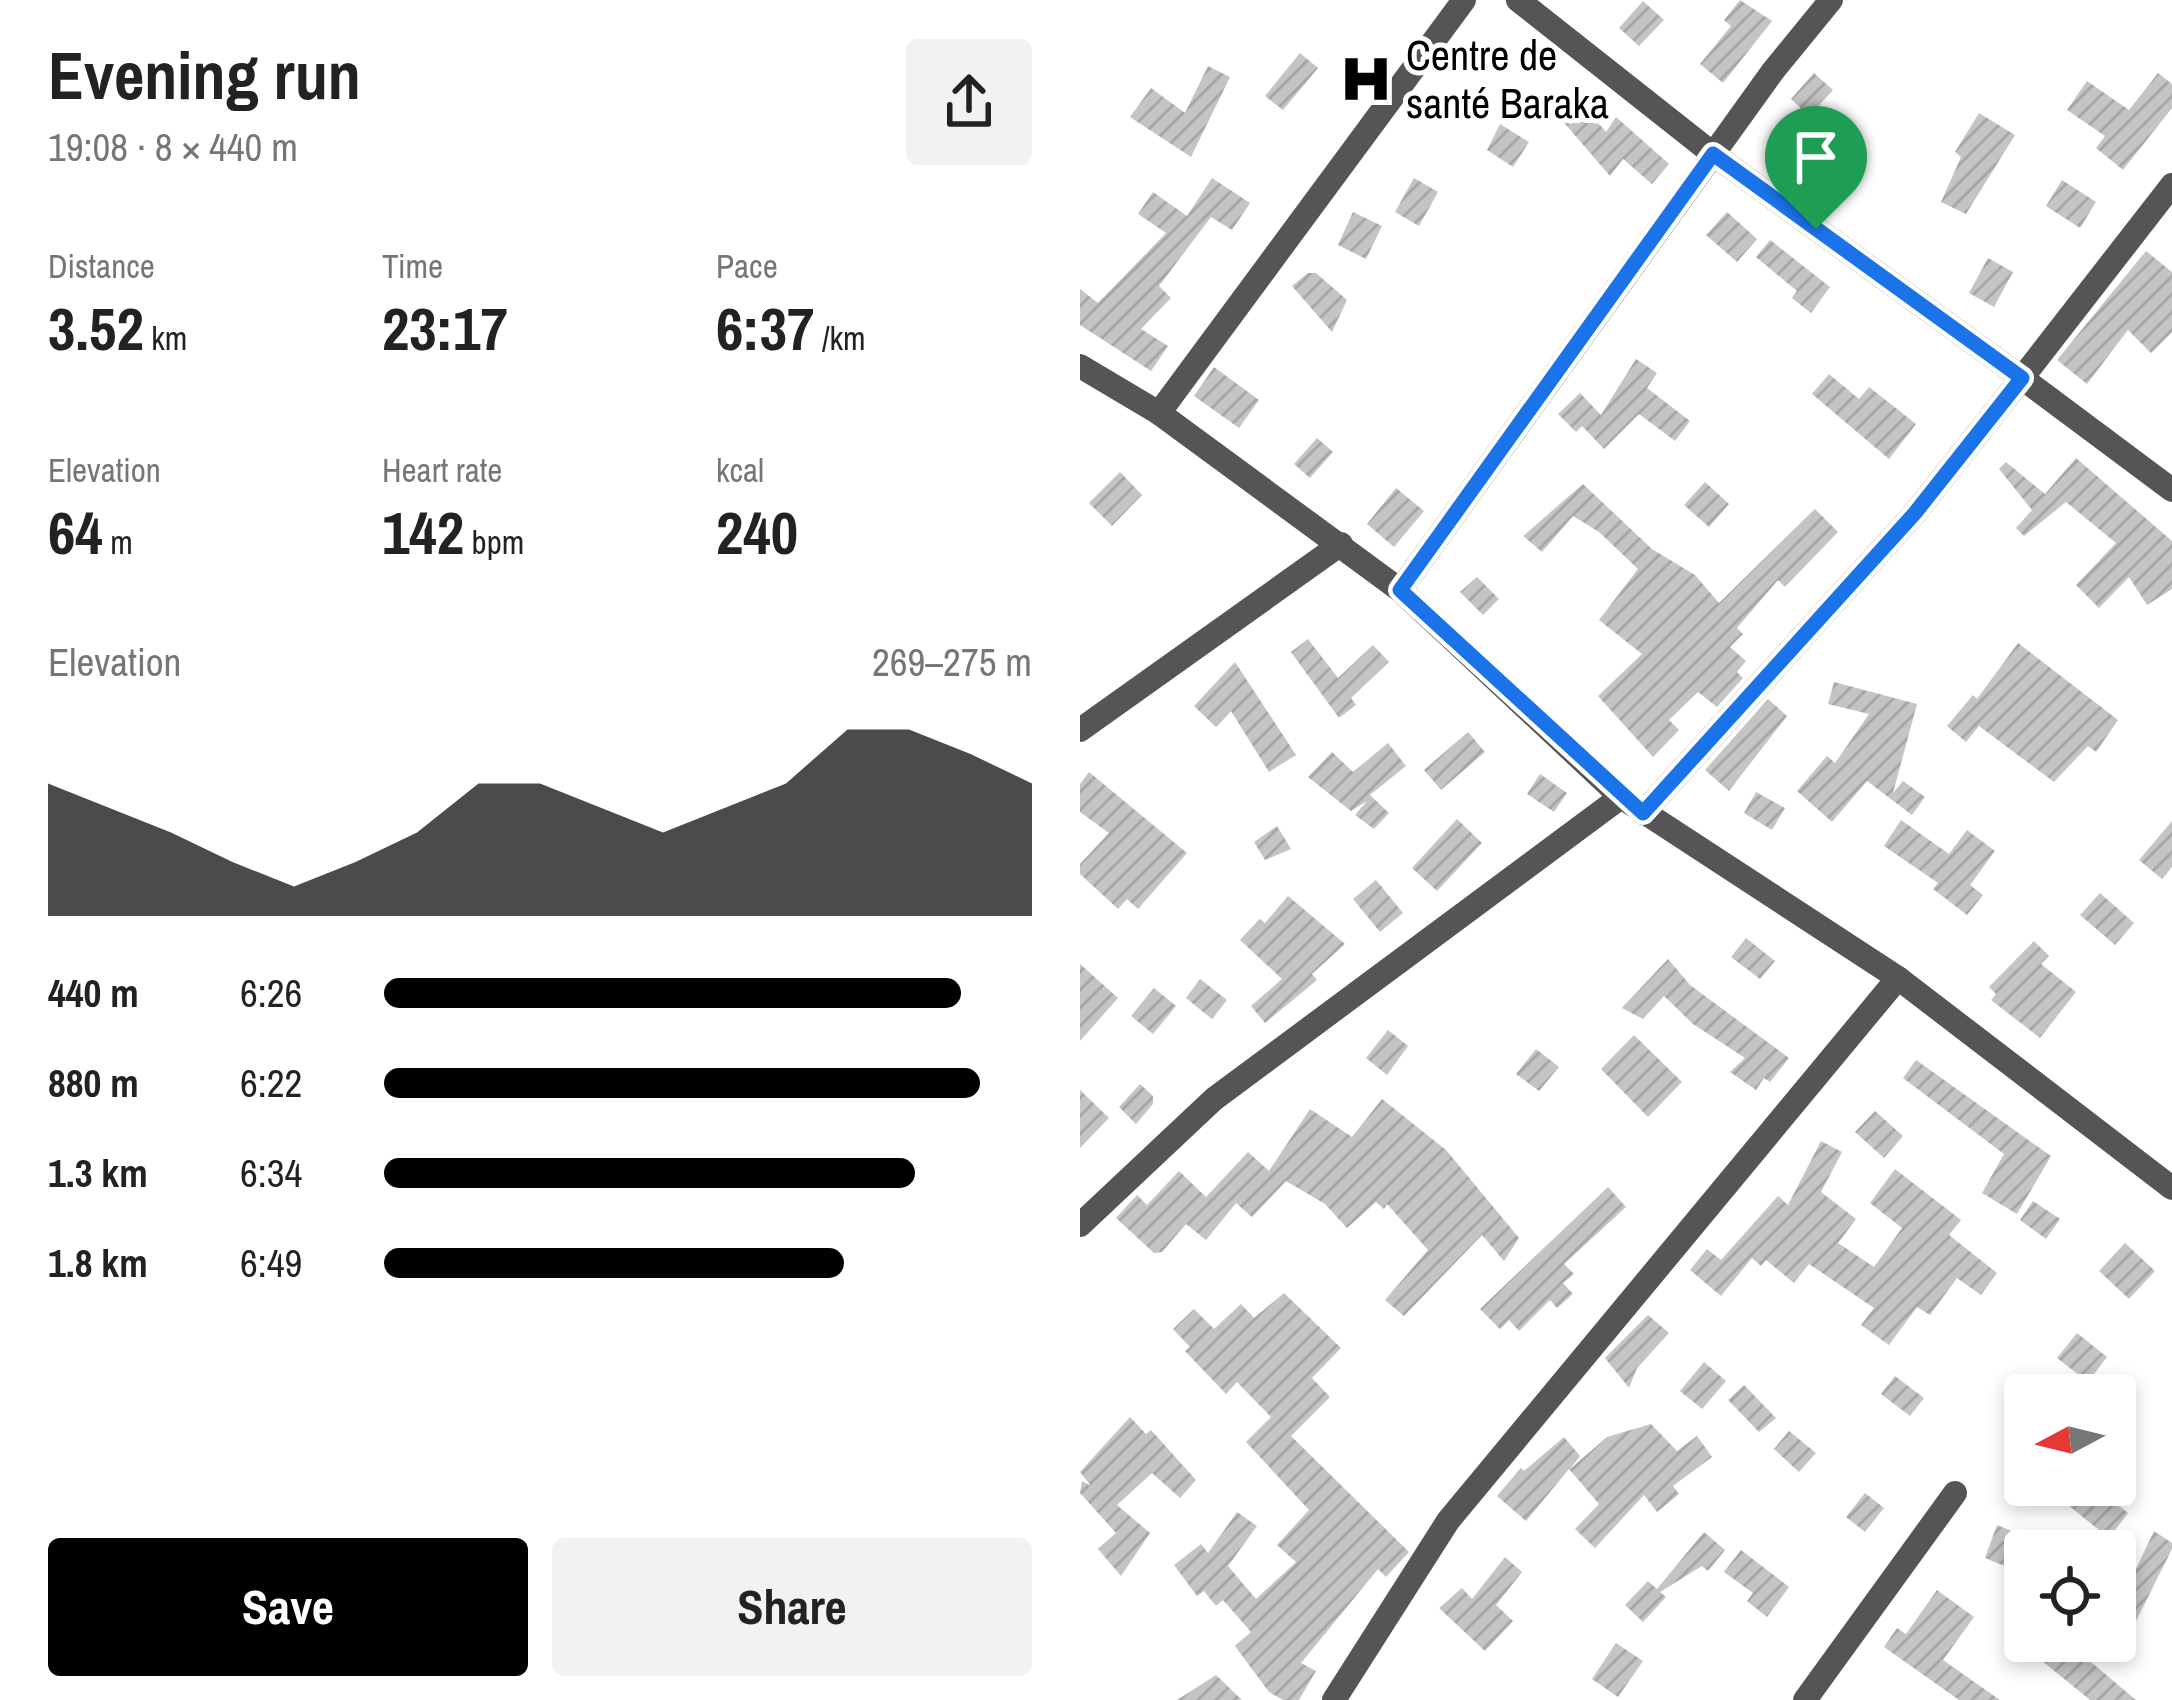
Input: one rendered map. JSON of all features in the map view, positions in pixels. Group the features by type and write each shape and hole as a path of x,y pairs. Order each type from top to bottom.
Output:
{"street":[{"path":"1160,413 1464,0"},
{"path":"1517,0 1713,154 2172,490"},
{"path":"1400,590 1713,154 1831,0"},
{"path":"1643,813 1915,513 2172,185"},
{"path":"1080,366 1160,413 1400,590 1621,797 1898,978 2172,1188"},
{"path":"1080,730 1341,544"},
{"path":"1080,1226 1214,1100 1621,797"},
{"path":"1334,1700 1448,1521 1898,978"},
{"path":"1805,1700 1955,1492"}],"building":[{"path":"1740,0 1772,21 1723,83 1700,64 1731,26 1724,20"},
{"path":"1643,1 1664,20 1639,46 1619,28"},
{"path":"1300,53 1318,68 1283,110 1265,96"},
{"path":"1208,66 1230,77 1191,157 1130,117 1151,88 1185,113"},
{"path":"1814,73 1833,90 1809,116 1791,99"},
{"path":"2158,73 2172,84 2172,108 2123,170 2096,148 2105,136 2067,110 2087,81 2129,110"},
{"path":"1579,101 1606,132 1616,117 1669,164 1652,184 1623,159 1610,176 1560,118"},
{"path":"1979,113 2015,135 1966,214 1941,202 1961,157 1955,152"},
{"path":"1500,124 1529,142 1513,167 1487,150"},
{"path":"1212,178 1250,203 1232,230 1211,217 1159,286 1171,298 1141,329 1168,346 1151,371 1080,325 1080,289 1098,303 1166,233 1138,214 1153,192 1187,216"},
{"path":"1414,178 1438,192 1419,226 1395,212"},
{"path":"2062,180 2096,202 2080,228 2046,206"},
{"path":"1353,212 1382,226 1366,259 1338,245"},
{"path":"1727,212 1757,239 1737,262 1706,235"},
{"path":"1770,240 1830,287 1811,313 1792,298 1797,291 1756,257"},
{"path":"2146,251 2172,272 2172,332 2151,353 2128,330 2087,384 2057,360"},
{"path":"1988,258 2013,272 1994,307 1969,293"},
{"path":"1308,273 1316,273 1347,300 1332,332 1292,286"},
{"path":"1636,359 1657,373 1647,388 1690,421 1675,441 1639,414 1604,449 1582,426 1576,432 1558,414 1580,393 1601,415"},
{"path":"1214,367 1259,400 1239,428 1194,396"},
{"path":"1829,374 1859,399 1869,387 1916,424 1889,459 1812,394"},
{"path":"1317,438 1333,452 1310,478 1294,464"},
{"path":"2076,458 2172,541 2172,589 2147,605 2129,577 2099,608 2076,585 2116,543 2066,502 2024,536 2016,528 2032,510 1999,469 2006,462 2045,494"},
{"path":"1120,472 1142,495 1112,526 1089,503"},
{"path":"1705,482 1729,504 1709,527 1684,505"},
{"path":"1583,484 1652,549 1695,575 1719,603 1815,509 1838,532 1785,587 1778,580 1737,628 1743,634 1730,647 1746,661 1737,672 1743,678 1717,707 1698,692 1669,720 1679,730 1653,757 1598,696 1642,654 1599,620 1638,569 1599,532 1573,516 1542,552 1523,536"},
{"path":"1396,488 1424,511 1394,547 1367,524"},
{"path":"1477,577 1499,599 1483,615 1460,592"},
{"path":"1308,639 1338,678 1373,645 1389,662 1351,698 1356,705 1339,718 1291,652"},
{"path":"2018,643 2118,720 2096,752 2088,746 2054,782 1979,726 1966,742 1947,726 1973,695 1977,699"},
{"path":"1235,662 1296,755 1269,772 1231,711 1216,727 1194,706"},
{"path":"1834,682 1917,704 1893,793 1903,781 1925,797 1912,815 1867,781 1832,822 1797,791 1827,756 1835,763 1869,714 1828,704"},
{"path":"1768,699 1787,716 1729,791 1705,770"},
{"path":"1468,732 1485,752 1441,790 1424,770"},
{"path":"1388,743 1406,766 1370,795 1389,813 1374,829 1355,815 1367,801 1351,811 1308,777 1332,752 1353,772"},
{"path":"1089,772 1187,853 1138,909 1127,899 1118,909 1080,874 1080,864 1109,833 1080,812 1080,784"},
{"path":"1540,774 1567,793 1554,812 1527,794"},
{"path":"1756,792 1785,808 1772,830 1744,813"},
{"path":"1457,819 1482,843 1437,891 1412,868"},
{"path":"1901,820 1949,854 1967,830 1995,851 1970,885 1983,895 1967,915 1933,889 1938,883 1884,846"},
{"path":"2172,821 2172,867 2162,879 2139,860"},
{"path":"1277,826 1291,849 1265,860 1254,842"},
{"path":"1376,880 1403,913 1380,932 1353,899"},
{"path":"2100,893 2134,923 2115,945 2080,915"},
{"path":"1288,896 1345,944 1312,974 1317,980 1265,1023 1251,1006 1282,979 1240,940 1260,919 1265,923"},
{"path":"1746,938 1775,961 1760,979 1731,957"},
{"path":"2034,941 2049,956 2041,964 2076,992 2040,1038 1991,1000 1996,994 1989,987"},
{"path":"1668,959 1690,985 1789,1058 1770,1082 1764,1078 1756,1090 1730,1072 1745,1058 1693,1024 1664,996 1643,1019 1622,1008"},
{"path":"1080,964 1118,998 1080,1041"},
{"path":"1200,979 1227,1000 1212,1019 1186,998"},
{"path":"1154,988 1176,1006 1153,1034 1131,1016"},
{"path":"1388,1030 1408,1046 1387,1075 1366,1058"},
{"path":"1634,1035 1682,1082 1648,1117 1601,1069"},
{"path":"1536,1049 1559,1067 1539,1091 1516,1074"},
{"path":"1916,1060 2051,1156 2017,1214 1982,1193 2004,1154 1903,1078"},
{"path":"1140,1084 1153,1096 1153,1104 1136,1124 1119,1107"},
{"path":"1080,1090 1109,1118 1080,1148"},
{"path":"1382,1099 1446,1150 1519,1238 1504,1261 1482,1235 1404,1316 1385,1300 1428,1250 1387,1204 1384,1209 1376,1202 1347,1228 1325,1204 1286,1181 1252,1217 1236,1203 1206,1240 1186,1224 1162,1252 1154,1253 1116,1218 1137,1195 1147,1205 1179,1171 1206,1197 1248,1152 1269,1171 1310,1109 1352,1137"},
{"path":"1875,1111 1903,1136 1884,1158 1855,1132"},
{"path":"1821,1141 1842,1152 1821,1192 1856,1219 1838,1243 1874,1267 1902,1228 1870,1203 1895,1169 1961,1220 1949,1235 1997,1273 1981,1295 1957,1278 1930,1315 1917,1307 1889,1345 1861,1325 1874,1308 1809,1264 1794,1283 1766,1260 1761,1266 1752,1258 1721,1296 1690,1270 1707,1249 1721,1260 1778,1196 1788,1205"},
{"path":"1608,1187 1626,1207 1564,1264 1574,1274 1563,1283 1573,1294 1557,1308 1550,1300 1519,1331 1509,1320 1500,1329 1480,1309"},
{"path":"2033,1201 2060,1219 2046,1239 2020,1220"},
{"path":"2125,1243 2155,1271 2129,1299 2099,1271"},
{"path":"1284,1293 1341,1348 1312,1378 1330,1397 1291,1436 1409,1552 1386,1577 1378,1569 1301,1663 1316,1671 1299,1700 1283,1700 1269,1692 1235,1646 1251,1632 1223,1600 1216,1606 1204,1591 1197,1596 1174,1565 1201,1544 1208,1553 1237,1512 1257,1526 1228,1566 1256,1599 1296,1562 1277,1545 1309,1510 1246,1442 1271,1417 1237,1382 1226,1394 1185,1351 1190,1347 1173,1329 1194,1309 1214,1329 1241,1304 1254,1318"},
{"path":"1648,1315 1669,1333 1637,1368 1629,1388 1605,1358"},
{"path":"2077,1333 2107,1357 2094,1374 2078,1374 2057,1358"},
{"path":"1704,1362 1726,1381 1702,1409 1680,1391"},
{"path":"1895,1376 1924,1398 1910,1416 1881,1394"},
{"path":"1744,1385 1776,1418 1759,1432 1728,1400"},
{"path":"1130,1417 1146,1434 1151,1430 1196,1480 1180,1498 1152,1473 1117,1505 1150,1533 1121,1576 1098,1549 1116,1533 1080,1493 1082,1481 1091,1486 1080,1472"},
{"path":"1651,1424 1677,1451 1697,1436 1712,1457 1673,1486 1679,1494 1657,1512 1644,1495 1595,1548 1575,1529 1599,1504 1569,1469 1526,1521 1497,1496 1521,1468 1524,1471 1564,1437 1580,1456 1570,1469 1607,1437"},
{"path":"1789,1431 1816,1453 1799,1472 1774,1449"},
{"path":"1865,1493 1884,1508 1865,1532 1846,1517"},
{"path":"2069,1506 2119,1506 2128,1513 2115,1530 2099,1530"},
{"path":"1997,1525 2009,1530 2004,1530 2004,1566 1985,1558"},
{"path":"2154,1531 2172,1543 2136,1621 2136,1569"},
{"path":"1704,1532 1725,1550 1708,1571 1702,1566 1660,1592 1666,1597 1643,1622 1625,1605 1648,1581 1657,1589"},
{"path":"1741,1550 1789,1587 1767,1617 1747,1601 1753,1593 1724,1572"},
{"path":"1505,1557 1522,1572 1496,1605 1513,1621 1485,1651 1439,1608 1462,1588 1472,1599"},
{"path":"1937,1590 1974,1617 1943,1660 2000,1700 1959,1700 1884,1647 1897,1628 1906,1634"},
{"path":"1616,1643 1643,1661 1618,1697 1592,1679"},
{"path":"2043,1662 2091,1662 2136,1700 2090,1700"},
{"path":"1216,1675 1242,1700 1177,1700"}],"place":[{"name":"Centre de santé Baraka","path":"1366,79"}],"route":[{"path":"1713,154 1816,229 2022,378 1915,513 1643,813 1400,590 1713,154"}]}
